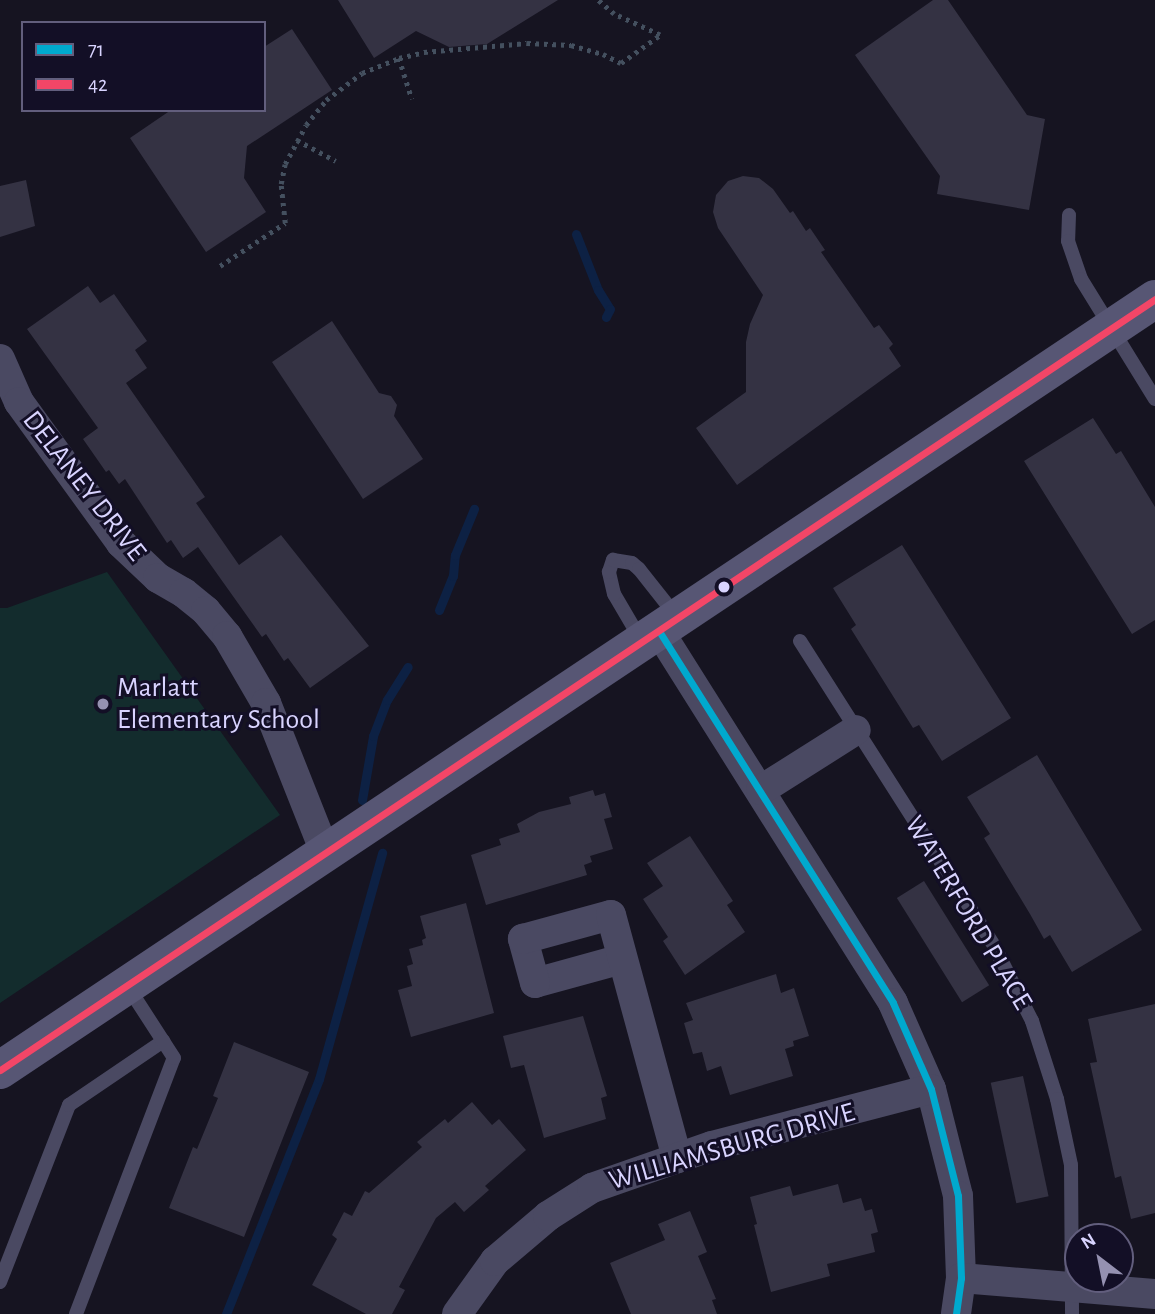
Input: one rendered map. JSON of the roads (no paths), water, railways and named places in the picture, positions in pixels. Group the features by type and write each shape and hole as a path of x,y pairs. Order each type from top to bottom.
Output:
{"street":[{"path":"0,1070 1155,299"},
{"name":"DELANEY DRIVE","path":"0,359 19,402 121,543 158,578 184,593 206,611 227,636 266,703 325,852"},
{"path":"659,630 893,1003 931,1090 958,1196 961,1278 956,1314"},
{"path":"761,790 856,730"},
{"path":"622,959 677,1158"},
{"name":"WILLIAMSBURG DRIVE","path":"457,1314 495,1261 548,1216 592,1188 677,1158 931,1090"},
{"path":"961,1278 1072,1300 1155,1294"}],"lane":[{"path":"1069,215 1068,241 1075,264 1111,329 1155,399"},
{"path":"613,560 632,564 639,569 659,630 614,594 610,572 613,560"},
{"name":"WATERFORD PLACE","path":"800,641 994,946 1032,1021 1057,1099 1071,1165 1072,1300"},
{"path":"76,1314 174,1058 127,985"},
{"path":"0,1282 69,1105 163,1041"}],"waterway":[{"path":"576,234 598,290 610,309 606,317"},
{"path":"439,610 453,576 455,555 474,509"},
{"path":"362,800 373,736 387,700 408,667"},
{"path":"226,1314 319,1079 382,853"}],"place":[{"name":"Marlatt Elementary School","path":"103,704"}]}
